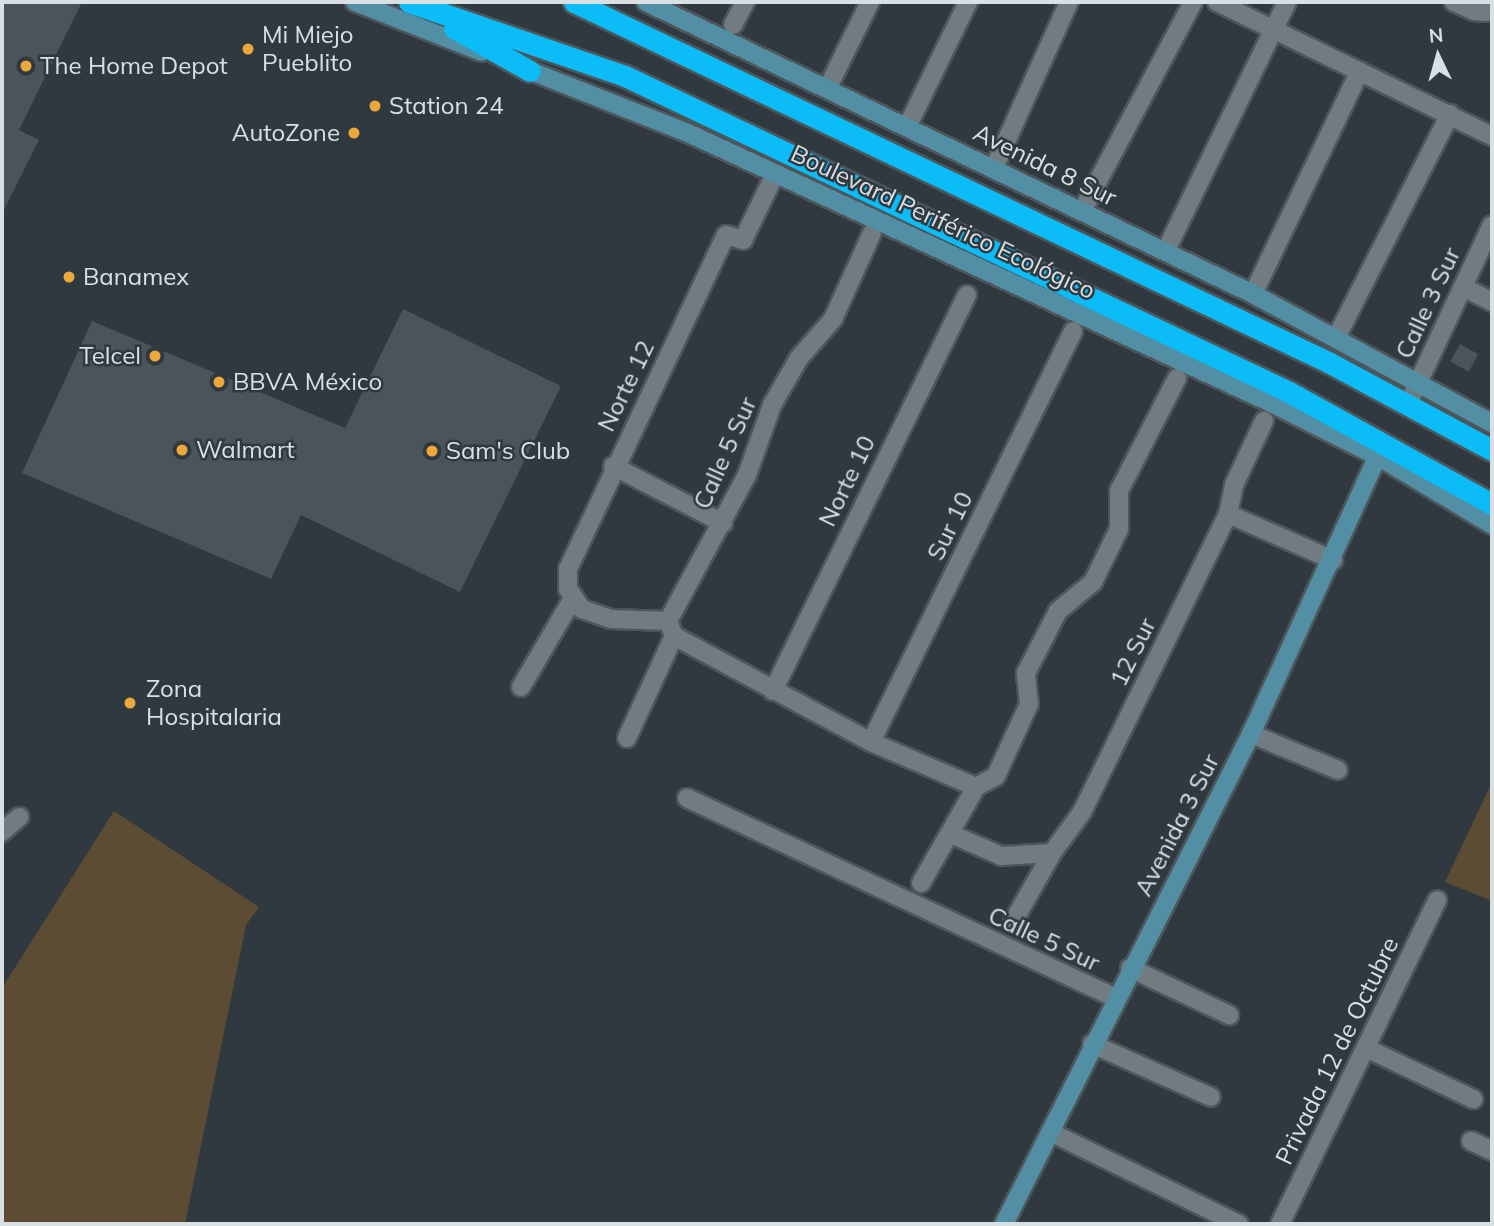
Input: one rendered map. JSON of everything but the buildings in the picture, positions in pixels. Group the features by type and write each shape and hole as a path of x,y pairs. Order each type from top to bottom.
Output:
{"highway":[{"path":"409,2 530,71"},
{"name":"Boulevard Periférico Ecológico","path":"409,2 625,76 1289,392 1381,451 1492,504"},
{"name":"Boulevard Periférico Ecológico","path":"574,2 630,24 1409,402 1492,450"},
{"path":"596,2 630,24"}],"street":[{"name":"Boulevard Periférico Ecológico","path":"355,2 530,71 775,174 1381,451 1492,524"},
{"name":"Avenida 8 Sur","path":"646,2 908,125 1253,294 1418,380 1492,423"},
{"path":"733,25 745,2"},
{"path":"828,87 870,2"},
{"path":"908,125 968,2"},
{"path":"994,168 1069,2"},
{"path":"1082,211 1193,2"},
{"path":"1217,2 1492,136"},
{"path":"1169,244 1287,2"},
{"path":"1454,2 1489,9"},
{"path":"1253,294 1360,71"},
{"path":"1336,336 1450,114"},
{"name":"Norte 12","path":"572,600 567,578 613,466 726,235 743,240 775,174"},
{"name":"Calle 3 Sur","path":"1409,402 1492,225"},
{"name":"Calle 5 Sur","path":"627,738 671,628 747,475 772,405 799,358 833,319 872,233"},
{"path":"1463,287 1492,302"},
{"name":"Norte 10","path":"773,691 967,295"},
{"name":"Sur 10","path":"871,742 1073,331"},
{"path":"921,883 976,787 996,776 1029,704 1026,673 1058,611 1093,582 1119,529 1119,491 1177,378"},
{"name":"12 Sur","path":"1013,922 1052,853 1082,812 1228,513 1234,485 1264,421"},
{"name":"Avenida 3 Sur","path":"1004,1224 1130,968 1251,734 1381,451"},
{"path":"613,466 723,523"},
{"path":"1228,513 1333,560"},
{"path":"521,687 572,600 596,616 671,628 773,691 871,742 976,787"},
{"path":"1251,734 1338,770"},
{"name":"Calle 5 Sur","path":"687,798 1115,998"},
{"path":"2,832 19,817"},
{"path":"951,834 1000,856 1052,853"},
{"name":"Privada 12 de Octubre","path":"1280,1224 1437,900"},
{"path":"1130,968 1229,1015"},
{"path":"1092,1044 1211,1097"},
{"path":"1366,1048 1473,1099"},
{"path":"1050,1132 1239,1224"},
{"path":"1471,1141 1492,1151"}],"shaded area":[{"path":"1492,782 1492,901 1445,882"},
{"path":"114,811 259,907 246,925 185,1224 2,1224 2,988"}],"place":[{"name":"Mi Miejo Pueblito","path":"248,49"},
{"name":"The Home Depot","path":"26,66"},
{"name":"Station 24","path":"375,106"},
{"name":"AutoZone","path":"354,133"},
{"name":"Banamex","path":"69,277"},
{"name":"Telcel","path":"155,356"},
{"name":"BBVA México","path":"219,382"},
{"name":"Walmart","path":"182,450"},
{"name":"Sam's Club","path":"432,451"},
{"name":"Zona Hospitalaria","path":"130,703"}]}
